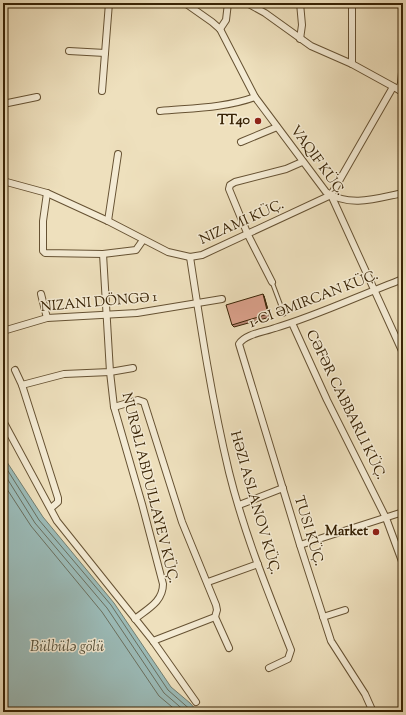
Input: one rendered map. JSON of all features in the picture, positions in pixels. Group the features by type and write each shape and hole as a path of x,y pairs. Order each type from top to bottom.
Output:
{"street":[{"path":"102,90 109,3"},
{"name":"VAQIF KÜÇ.","path":"185,3 220,29 255,97 302,162 323,189 331,195 403,353"},
{"path":"220,29 226,20 228,3"},
{"path":"247,3 265,13 311,46 352,64 398,90"},
{"path":"300,3 302,25 300,39"},
{"path":"352,3 352,64"},
{"path":"69,51 104,53"},
{"path":"403,62 401,83 398,90 331,195 340,199 358,201 403,193"},
{"path":"3,104 37,97"},
{"path":"160,111 241,102 255,97"},
{"path":"241,142 277,128"},
{"path":"108,221 118,154"},
{"path":"272,282 248,235 230,194 230,185 286,169 302,162"},
{"name":"NIZAMI KÜÇ.","path":"3,181 47,193 108,221 168,252 190,256 214,251 331,195"},
{"path":"47,193 43,220 43,251 45,253 103,254 136,250 143,240"},
{"name":"NURƏLI ABDULLAYEV KÜÇ.","path":"103,254 108,315 110,372 114,407 163,584 163,591 159,600 135,619"},
{"name":"HƏZI ASLANOV KÜÇ.","path":"190,256 212,394 229,474 258,564 291,650 288,659 269,668"},
{"name":"1-CI ƏMIRCAN KÜÇ.","path":"240,349 241,340 292,323 403,279"},
{"path":"41,294 47,318"},
{"name":"NIZANI DÖNGƏ 1","path":"3,331 47,318 137,313 222,299"},
{"path":"292,323 327,400 386,518 403,564"},
{"name":"TUSI KÜÇ.","path":"240,349 323,617 336,650 365,694 372,712"},
{"path":"22,385 64,374 110,372 133,368"},
{"path":"15,370 22,385 58,498 58,502 51,508"},
{"path":"114,407 138,400 144,402 174,501 208,582 216,605 217,610 215,617 229,648"},
{"path":"3,421 57,520 72,541 153,641 196,702"},
{"path":"239,505 282,488"},
{"path":"300,545 403,512"},
{"path":"208,582 258,564"},
{"path":"323,617 345,610"},
{"path":"153,641 215,617"}],"lane":[{"path":"272,282 284,314"}],"water":[{"name":"Bülbülə gölü","path":"3,456 43,517 114,603 171,687 198,712 3,712"}],"building":[{"path":"263,294 268,314 232,325 226,305"}],"place":[{"name":"TT40","path":"258,121"},
{"name":"Market","path":"376,532"}]}
